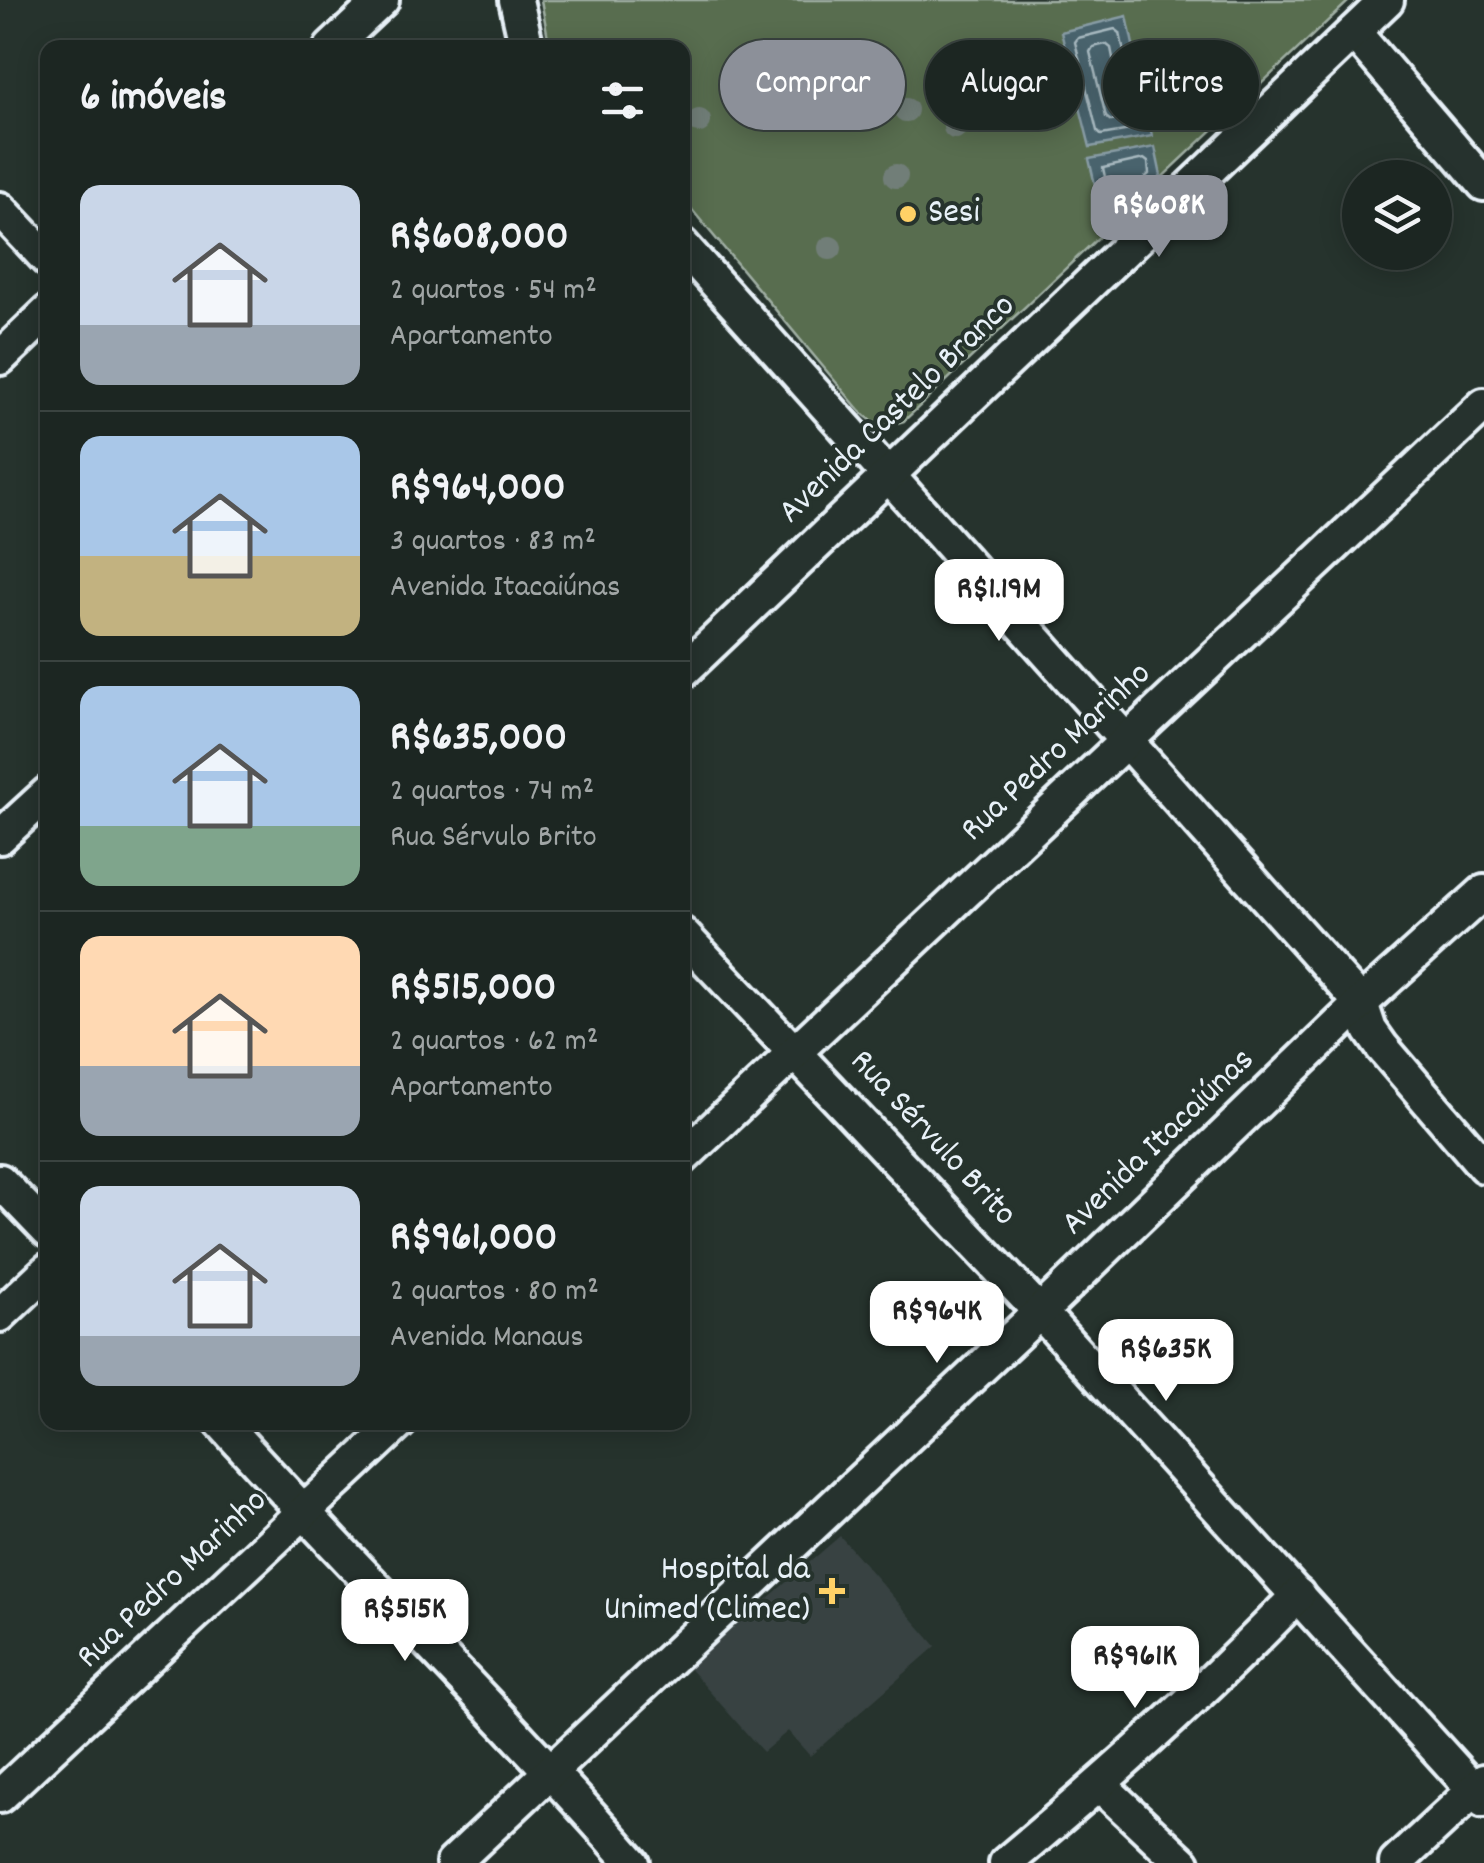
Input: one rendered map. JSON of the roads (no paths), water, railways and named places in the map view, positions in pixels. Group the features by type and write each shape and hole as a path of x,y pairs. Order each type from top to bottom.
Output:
{"street":[{"path":"340,40 382,0"},
{"path":"516,0 525,40"},
{"name":"Avenida Castelo Branco","path":"690,664 1388,0"},
{"path":"1354,32 1484,184"},
{"path":"0,209 40,252"},
{"path":"690,254 1361,1003 1370,1030 1382,1047 1484,1166"},
{"path":"0,358 40,320"},
{"name":"Rua Pedro Marinho","path":"690,1151 1484,405"},
{"path":"0,837 40,800"},
{"name":"Avenida Itacaiúnas","path":"452,1863 1040,1312 1361,1003 1484,892"},
{"name":"Rua Sérvulo Brito","path":"690,942 1040,1312 1481,1790"},
{"path":"0,1181 40,1223"},
{"path":"0,1315 40,1278"},
{"path":"228,1430 303,1514 552,1771 634,1863"},
{"name":"Rua Pedro Marinho","path":"0,1796 392,1430"},
{"path":"1006,1863 1100,1785 1219,1677 1298,1595"},
{"path":"1100,1785 1183,1863"},
{"path":"1396,1863 1481,1790"}],"water":[{"path":"1127,16 1132,40 1103,40 1103,130 1151,130 1152,136 1090,147 1083,119 1083,40 1063,40 1061,32"},
{"path":"1155,147 1161,176 1105,228 1089,159"}],"place":[{"name":"Sesi","path":"908,214"},
{"name":"Hospital da Unimed (Climec)","path":"832,1591"}]}
